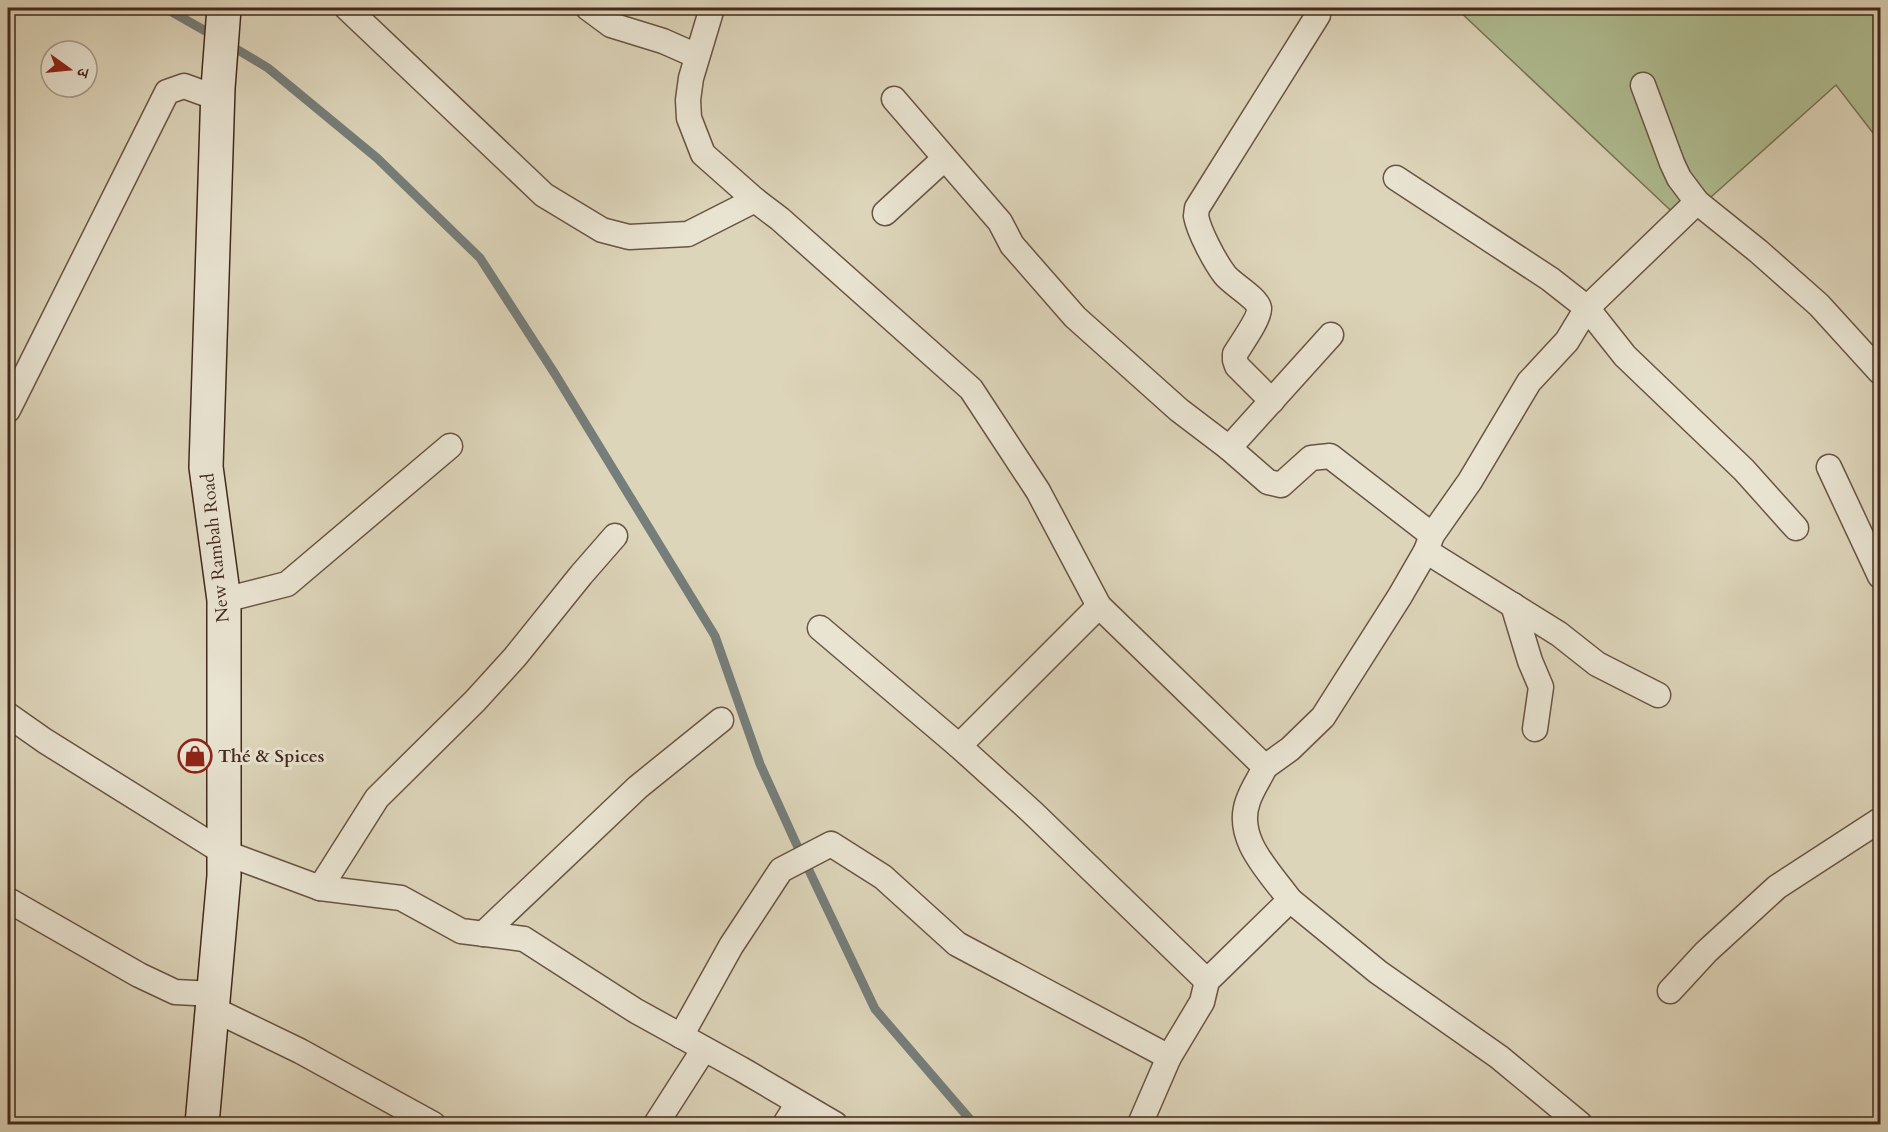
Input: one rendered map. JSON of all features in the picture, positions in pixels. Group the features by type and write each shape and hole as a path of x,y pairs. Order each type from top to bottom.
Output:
{"street":[{"name":"New Rambah Road","path":"202,1125 224,876 224,600 206,467 217,93 224,8"},
{"path":"347,8 544,195 602,230 629,237 688,234 755,200"},
{"path":"588,8 611,25 663,41 697,56"},
{"path":"712,8 697,56 688,100 689,118 703,154 780,219 971,389 1038,490 1099,606 1265,767"},
{"path":"1272,401 1237,366 1235,360 1235,354 1257,316 1259,308 1221,270 1196,216 1197,208 1318,15"},
{"path":"1643,85 1672,164 1679,178 1697,202 1758,251 1819,305 1881,372"},
{"path":"8,410 167,92 184,86 217,93"},
{"path":"894,99 1000,222 1012,245 1075,317 1179,410 1229,448 1268,482 1281,485 1311,458 1330,456 1429,543 1513,605 1558,634 1597,664 1658,695"},
{"path":"885,213 944,159"},
{"path":"1396,178 1550,279 1587,308 1625,356 1744,470 1796,528"},
{"path":"1580,1125 1499,1058 1378,972 1290,900 1250,844 1245,822 1248,802 1265,767 1290,749 1323,717 1529,382 1567,341 1587,308 1697,202"},
{"path":"1229,448 1331,335"},
{"path":"224,600 287,584 450,446"},
{"path":"1829,467 1881,576"},
{"path":"320,888 377,798 475,701 615,536"},
{"path":"1513,605 1530,661 1541,687 1535,729"},
{"path":"959,746 1099,606"},
{"path":"820,628 959,746 1058,836 1207,981"},
{"path":"8,715 45,741 223,852 320,888 401,898 461,931 524,939 636,1011 835,1125"},
{"path":"483,934 638,787 721,720"},
{"path":"1670,990 1706,952 1777,887 1881,820"},
{"path":"681,1036 731,946 781,870 831,844 883,877 957,944 1169,1057"},
{"path":"8,900 139,975 175,992 214,1002 433,1125"},
{"path":"1140,1125 1169,1057 1202,1002 1207,981 1290,900"},
{"path":"656,1125 704,1049"},
{"path":"785,1125 798,1103"}],"green space":[{"path":"1456,8 1880,8 1880,142 1836,85 1683,222"}],"waterway":[{"path":"165,8 216,37"},
{"path":"228,44 268,68 377,158 480,258 555,374 715,636 760,764 875,1009 974,1124"}],"place":[{"name":"Thé & Spices","path":"195,756"}]}
